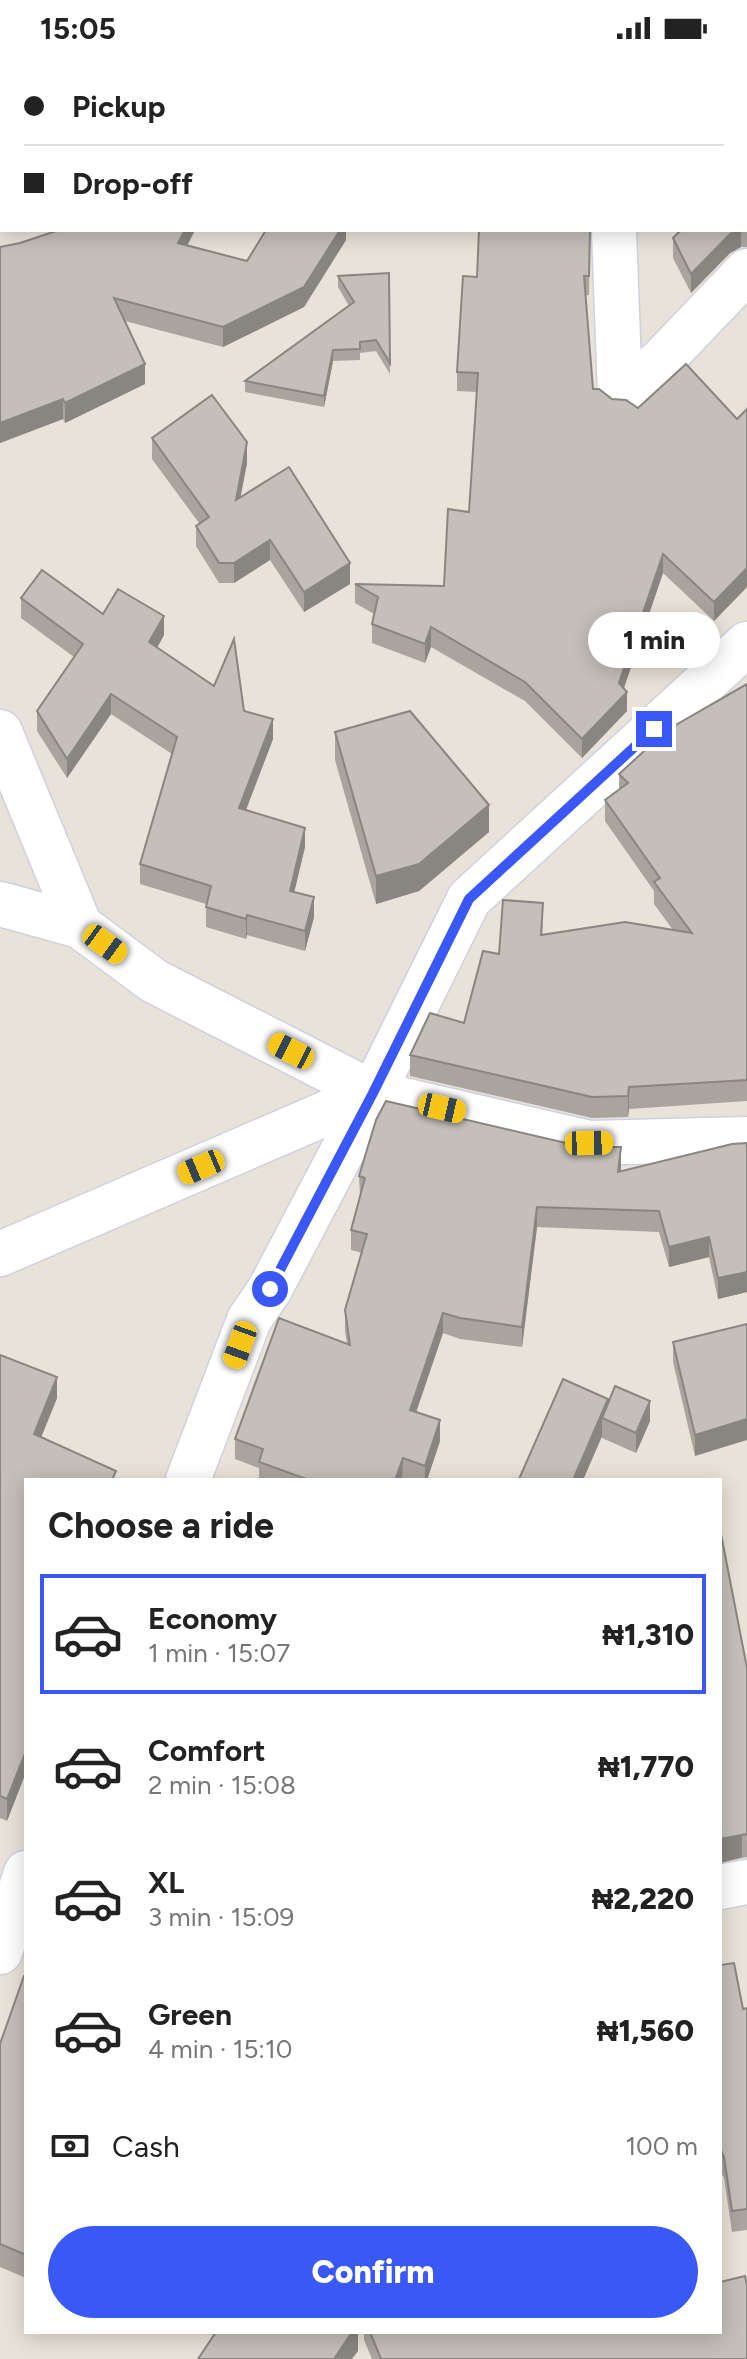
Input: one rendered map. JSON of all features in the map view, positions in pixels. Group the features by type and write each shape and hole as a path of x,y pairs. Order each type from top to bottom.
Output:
{"street":[{"path":"614,232 620,395 661,361 747,271"},
{"path":"196,1477 249,1320 270,1289 373,1093 469,899 747,644"},
{"path":"0,732 80,926"},
{"path":"0,904 80,926 154,981 373,1093 589,1143 747,1139"},
{"path":"0,1254 373,1093"},
{"path":"10,1948 24,1882"},
{"path":"722,1887 747,1882"}],"building":[{"path":"53,232 184,232 178,243 247,261 265,232 339,232 304,287 223,327 114,298 145,364 65,403 63,399 0,423 0,247"},
{"path":"479,232 590,232 589,276 584,276 593,389 599,389 612,399 626,400 638,408 686,364 737,419 747,409 747,568 714,602 663,554 619,683 627,692 582,739 525,682 431,627 425,644 372,624 378,597 355,584 444,586 448,509 469,512 478,373 457,372 463,276 477,277"},
{"path":"679,232 734,232 691,274 673,238"},
{"path":"389,273 390,363 376,340 360,342 360,349 333,350 324,396 245,381 354,302 338,276"},
{"path":"212,395 247,442 236,500 289,467 350,563 304,592 270,540 234,563 219,563 196,526 209,517 152,438"},
{"path":"42,570 103,614 118,589 164,616 149,642 214,686 234,639 244,711 273,719 239,808 305,828 290,891 314,897 305,931 206,907 211,886 140,864 177,737 111,694 67,759 37,711 83,644 21,598"},
{"path":"747,684 747,1080 629,1087 628,1096 592,1097 410,1055 430,1013 464,1023 483,951 499,954 503,900 543,903 541,935 625,922 692,933 654,882 660,878 605,800 628,783 619,774 667,730"},
{"path":"410,711 489,805 419,864 376,876 335,732"},
{"path":"386,1101 583,1147 621,1147 618,1172 747,1143 747,1272 718,1278 709,1237 669,1247 659,1211 537,1207 522,1327 443,1313 410,1410 440,1420 425,1466 403,1458 396,1478 303,1478 259,1462 263,1449 235,1439 279,1318 350,1345 345,1310 367,1234 351,1230 365,1178 359,1176 376,1120"},
{"path":"747,1324 747,1419 695,1435 673,1342"},
{"path":"0,1355 57,1377 34,1434 116,1471 113,1478 24,1478 24,1756 7,1799 0,1796"},
{"path":"563,1379 608,1399 574,1478 519,1478"},
{"path":"615,1386 650,1401 636,1433 602,1418"},
{"path":"722,1539 747,1668 747,1834 722,1839"},
{"path":"734,1963 743,2009 747,2008 747,2209 732,2211 722,2152 722,1965"},
{"path":"24,1976 24,2254 0,2244 0,2044"},
{"path":"745,2276 747,2359 381,2359 371,2334 722,2334 722,2282"},
{"path":"215,2334 351,2334 334,2359 198,2359"}],"route":[{"path":"270,1289 373,1093 469,899 654,729"}]}
